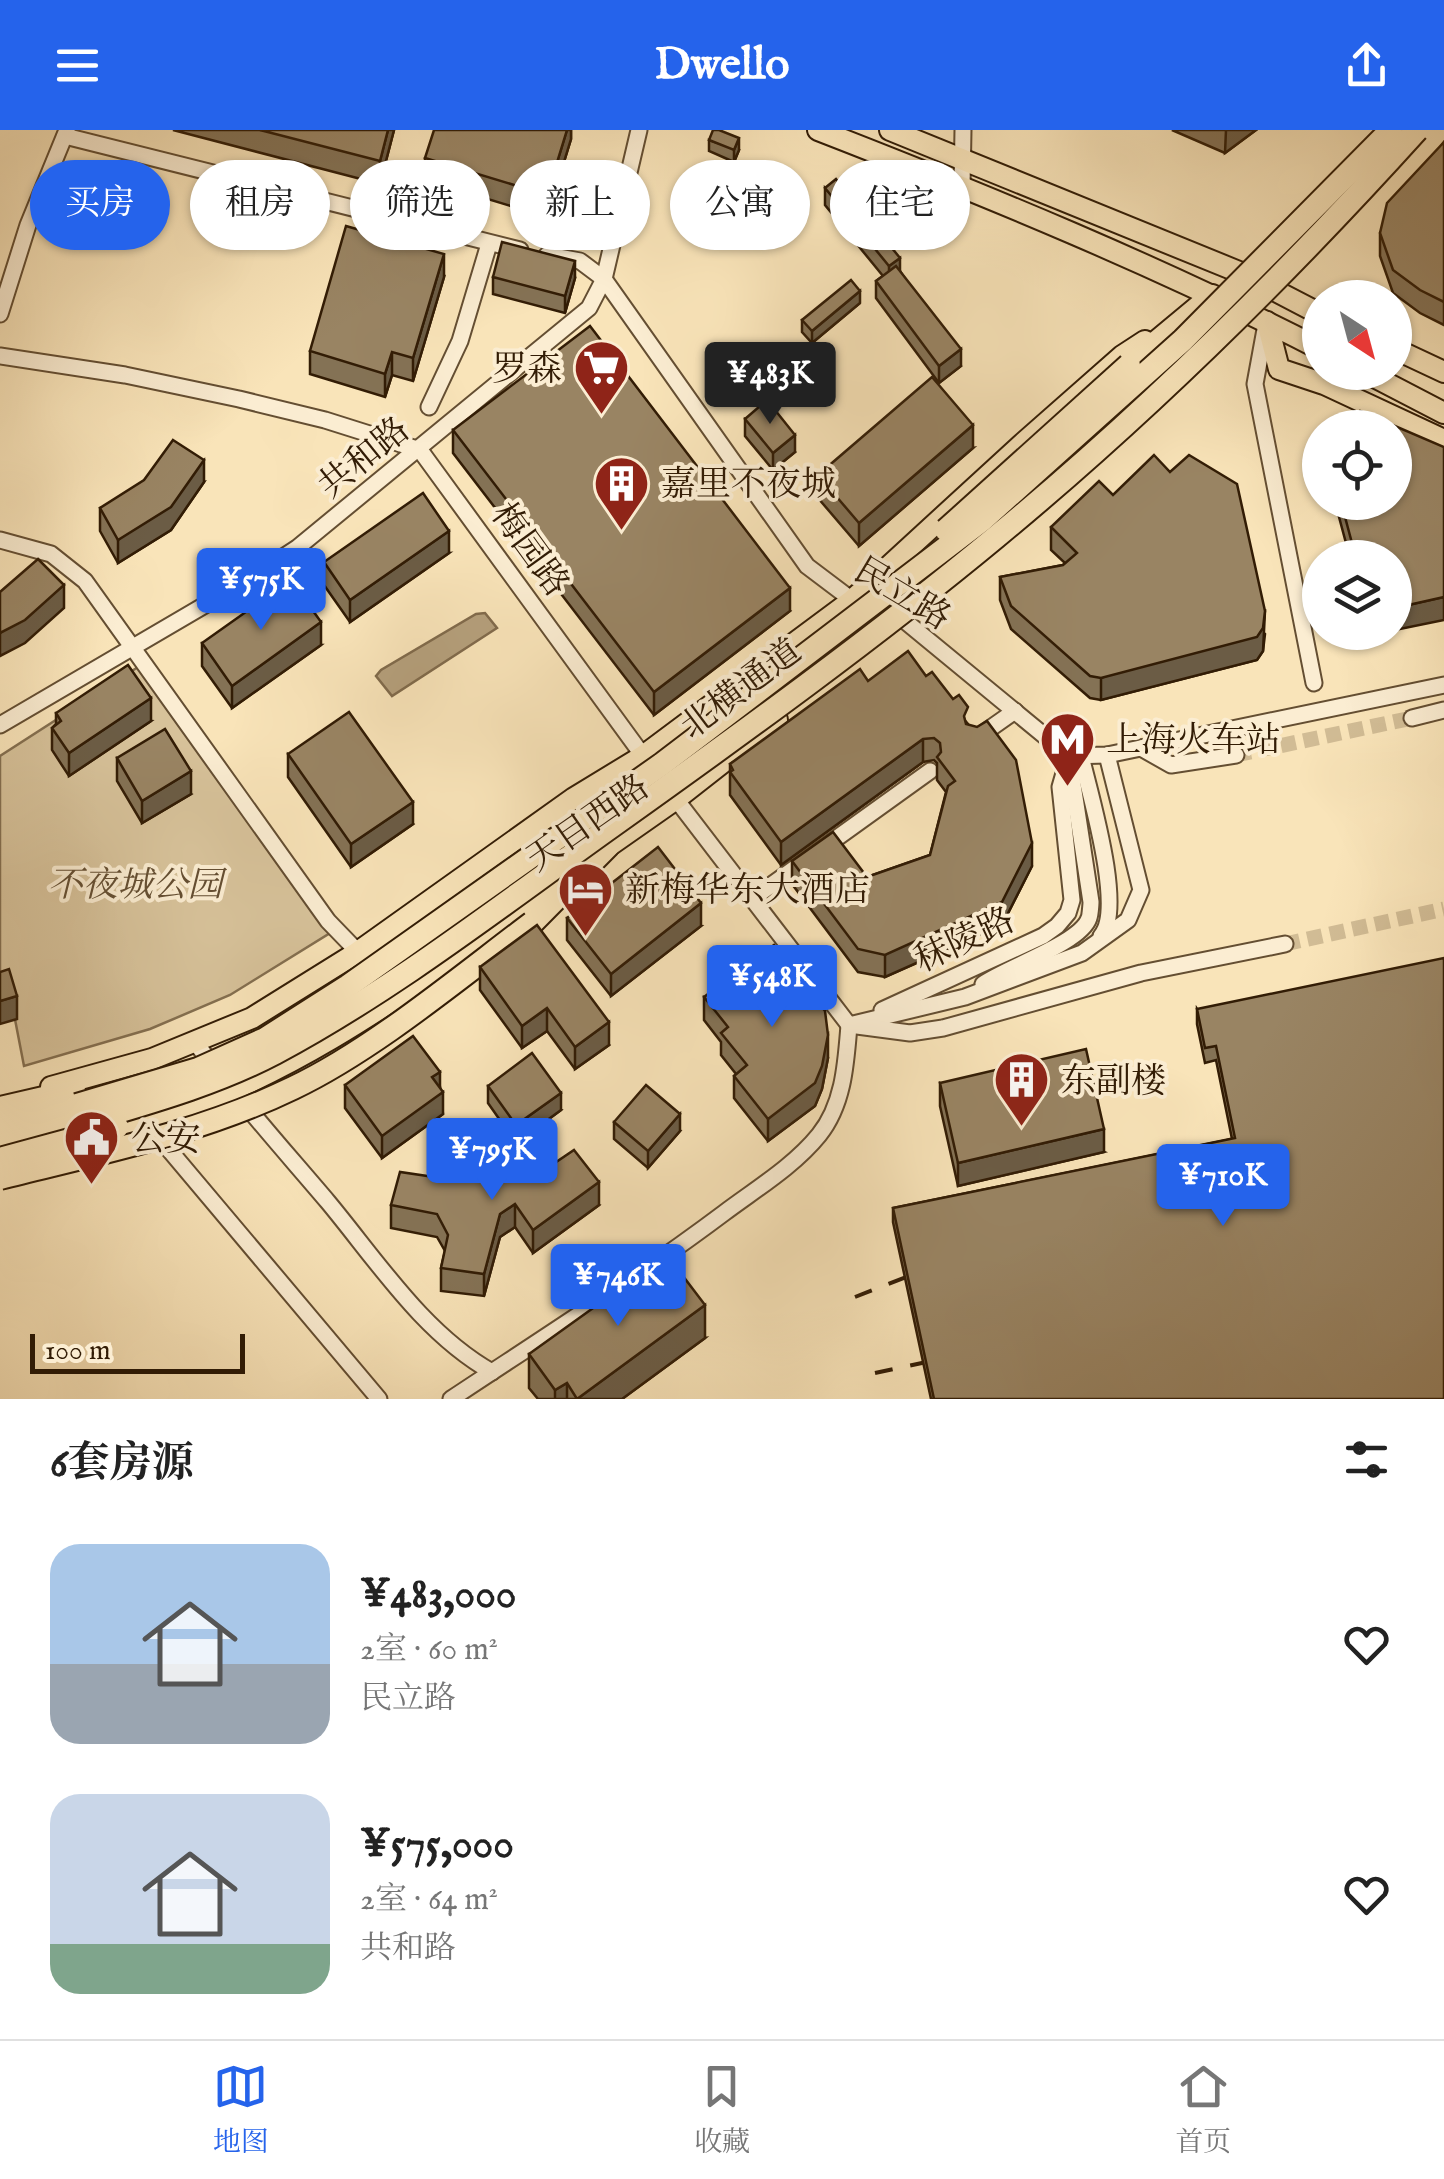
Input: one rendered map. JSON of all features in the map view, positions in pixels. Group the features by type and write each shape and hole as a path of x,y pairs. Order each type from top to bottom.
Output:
{"highway":[{"name":"北横通道","path":"0,1126 198,1069 264,1039 409,943 662,764 982,521 1183,340 1391,130"},
{"name":"北横通道","path":"0,1145 148,1103 271,1055 360,1004 630,814 995,538 1198,355 1417,130"},
{"path":"796,663 1129,365 1212,296"},
{"path":"0,1178 236,1114 296,1086 358,1049 532,923 608,846"},
{"path":"0,1108 204,1052 254,1028 340,976 409,943"},
{"path":"0,1158 160,1113 196,1098 271,1055"}],"main road":[{"path":"818,130 895,160"},
{"path":"890,130 1239,272 1302,305"},
{"path":"1212,296 1380,130"},
{"name":"天目西路","path":"0,1158 148,1124 232,1092 293,1062 350,1027 676,799 905,621 1271,289 1431,130"},
{"path":"970,190 1246,311 1302,340"},
{"name":"天目西路","path":"0,1099 152,1059 195,1042 252,1018 358,952 574,798 643,756 851,601 888,586 1136,370 1212,296"},
{"path":"1267,322 1280,369 1324,384 1444,440"},
{"path":"1412,357 1444,372"},
{"path":"1400,390 1444,413"}],"street":[{"name":"共和路","path":"0,725 274,564 420,450 588,308 604,279 639,130"},
{"path":"960,158 962,130"},
{"name":"民立路","path":"66,133 350,208"},
{"path":"0,314 28,226 66,133"},
{"name":"民立路","path":"490,244 580,261 604,279 807,566 851,601 905,621 1075,756"},
{"path":"429,407 460,341 487,250"},
{"path":"1267,322 1255,384 1314,683"},
{"path":"2,354 239,399 325,420 420,450"},
{"name":"梅园路","path":"420,450 643,756 848,1025"},
{"path":"0,540 51,554 85,581 328,920 358,952"},
{"path":"1075,756 1107,755 1444,685"},
{"path":"1412,718 1444,710"},
{"path":"975,739 1015,711"},
{"path":"1142,748 1172,765 1236,755"},
{"path":"848,1025 965,996 1082,953 1133,914 1141,890 1107,755"},
{"path":"1075,756 1098,825 1112,909 1107,929 1093,945"},
{"path":"965,996 1001,972 1073,937 1089,921 1091,902 1075,756"},
{"name":"秣陵路","path":"848,1025 1058,926 1072,900 1060,786 1075,756"},
{"path":"752,899 930,771"},
{"path":"848,1025 910,1033 943,1028 1142,973 1285,944"},
{"path":"451,1399 656,1265 791,1162 819,1135 834,1108 844,1074 848,1025"},
{"path":"195,1042 232,1092 425,1317 486,1376"},
{"path":"108,1070 148,1124 379,1399"}],"green space":[{"name":"不夜城公园","path":"149,660 330,933 230,995 150,1029 24,1066 13,1009 0,990 0,756"}],"shaded area":[{"path":"485,613 497,628 392,696 376,676 476,614"}],"building":[{"path":"260,130 388,130 380,160"},
{"path":"434,130 567,130 558,160 510,160 510,184 490,178 490,160 425,158"},
{"path":"713,130 739,138 734,150 709,140"},
{"path":"1444,142 1444,302 1393,270 1380,233 1387,203"},
{"path":"346,226 350,227 350,250 430,250 444,254 413,358 392,352 385,374 310,351"},
{"path":"502,242 510,244 510,250 533,250 575,261 565,296 493,277"},
{"path":"876,250 894,250 900,258 889,266"},
{"path":"896,266 961,349 939,366 876,281"},
{"path":"851,280 860,291 812,331 802,320"},
{"name":"嘉里不夜城","path":"590,326 790,588 654,692 453,430"},
{"path":"932,377 973,425 859,523 818,475"},
{"path":"767,400 795,435 773,453 745,419"},
{"path":"1412,433 1444,447 1444,597 1412,604 1412,540 1351,540 1346,520 1412,520"},
{"path":"173,440 204,460 171,507 118,540 100,508 144,480"},
{"path":"1154,455 1170,472 1189,455 1237,484 1265,611 1263,628 1257,637 1101,678 1090,676 1011,606 1000,577 1063,565 1077,553 1051,527 1099,481 1113,495"},
{"path":"423,493 449,531 350,600 324,562"},
{"path":"38,559 64,585 25,620 0,633 0,592"},
{"path":"291,580 321,622 232,686 202,643"},
{"path":"908,651 926,676 932,672 953,699 959,695 968,707 966,724 977,727 987,721 1016,760 1032,843 1002,902 885,955 858,949 792,861 833,832 867,877 930,855 948,786 955,781 937,757 940,743 934,738 923,739 781,842 730,772 730,764 860,669 868,681"},
{"path":"128,665 151,698 69,753 52,728 61,721 56,713"},
{"path":"349,712 413,802 351,844 288,754"},
{"path":"165,729 191,771 142,801 117,758"},
{"path":"658,847 701,903 611,974 567,918"},
{"path":"537,925 609,1022 575,1047 547,1008 522,1026 480,967"},
{"path":"774,945 825,1011 828,1035 815,1083 768,1119 734,1076 747,1065 721,1033 728,1027 704,997"},
{"path":"1444,958 1444,1399 934,1399 893,1208 1235,1138 1216,1046 1205,1048 1197,1009"},
{"path":"9,969 17,996 0,1001 0,972"},
{"path":"413,1036 440,1072 432,1077 443,1092 382,1136 345,1085"},
{"name":"东副楼","path":"1086,1049 1104,1129 958,1163 940,1083"},
{"path":"532,1053 561,1093 516,1125 488,1086"},
{"path":"646,1085 680,1114 648,1151 614,1122"},
{"path":"574,1150 599,1182 533,1230 515,1204 500,1214 484,1274 441,1268 448,1235 437,1214 391,1205 400,1172 461,1181 510,1154 531,1179"},
{"path":"667,1255 705,1305 577,1399 567,1383 555,1390 529,1354"}],"tunnel":[{"path":"1236,755 1412,718"},
{"path":"1285,944 1444,909"}],"railway":[{"path":"855,1297 931,1271"},
{"path":"875,1373 950,1357"}],"place":[{"name":"罗森","path":"601,417"},
{"name":"嘉里不夜城","path":"622,532"},
{"name":"上海火车站","path":"1067,788"},
{"name":"新梅华东大酒店","path":"586,938"},
{"name":"东副楼","path":"1022,1129"},
{"name":"公安","path":"92,1187"}]}
